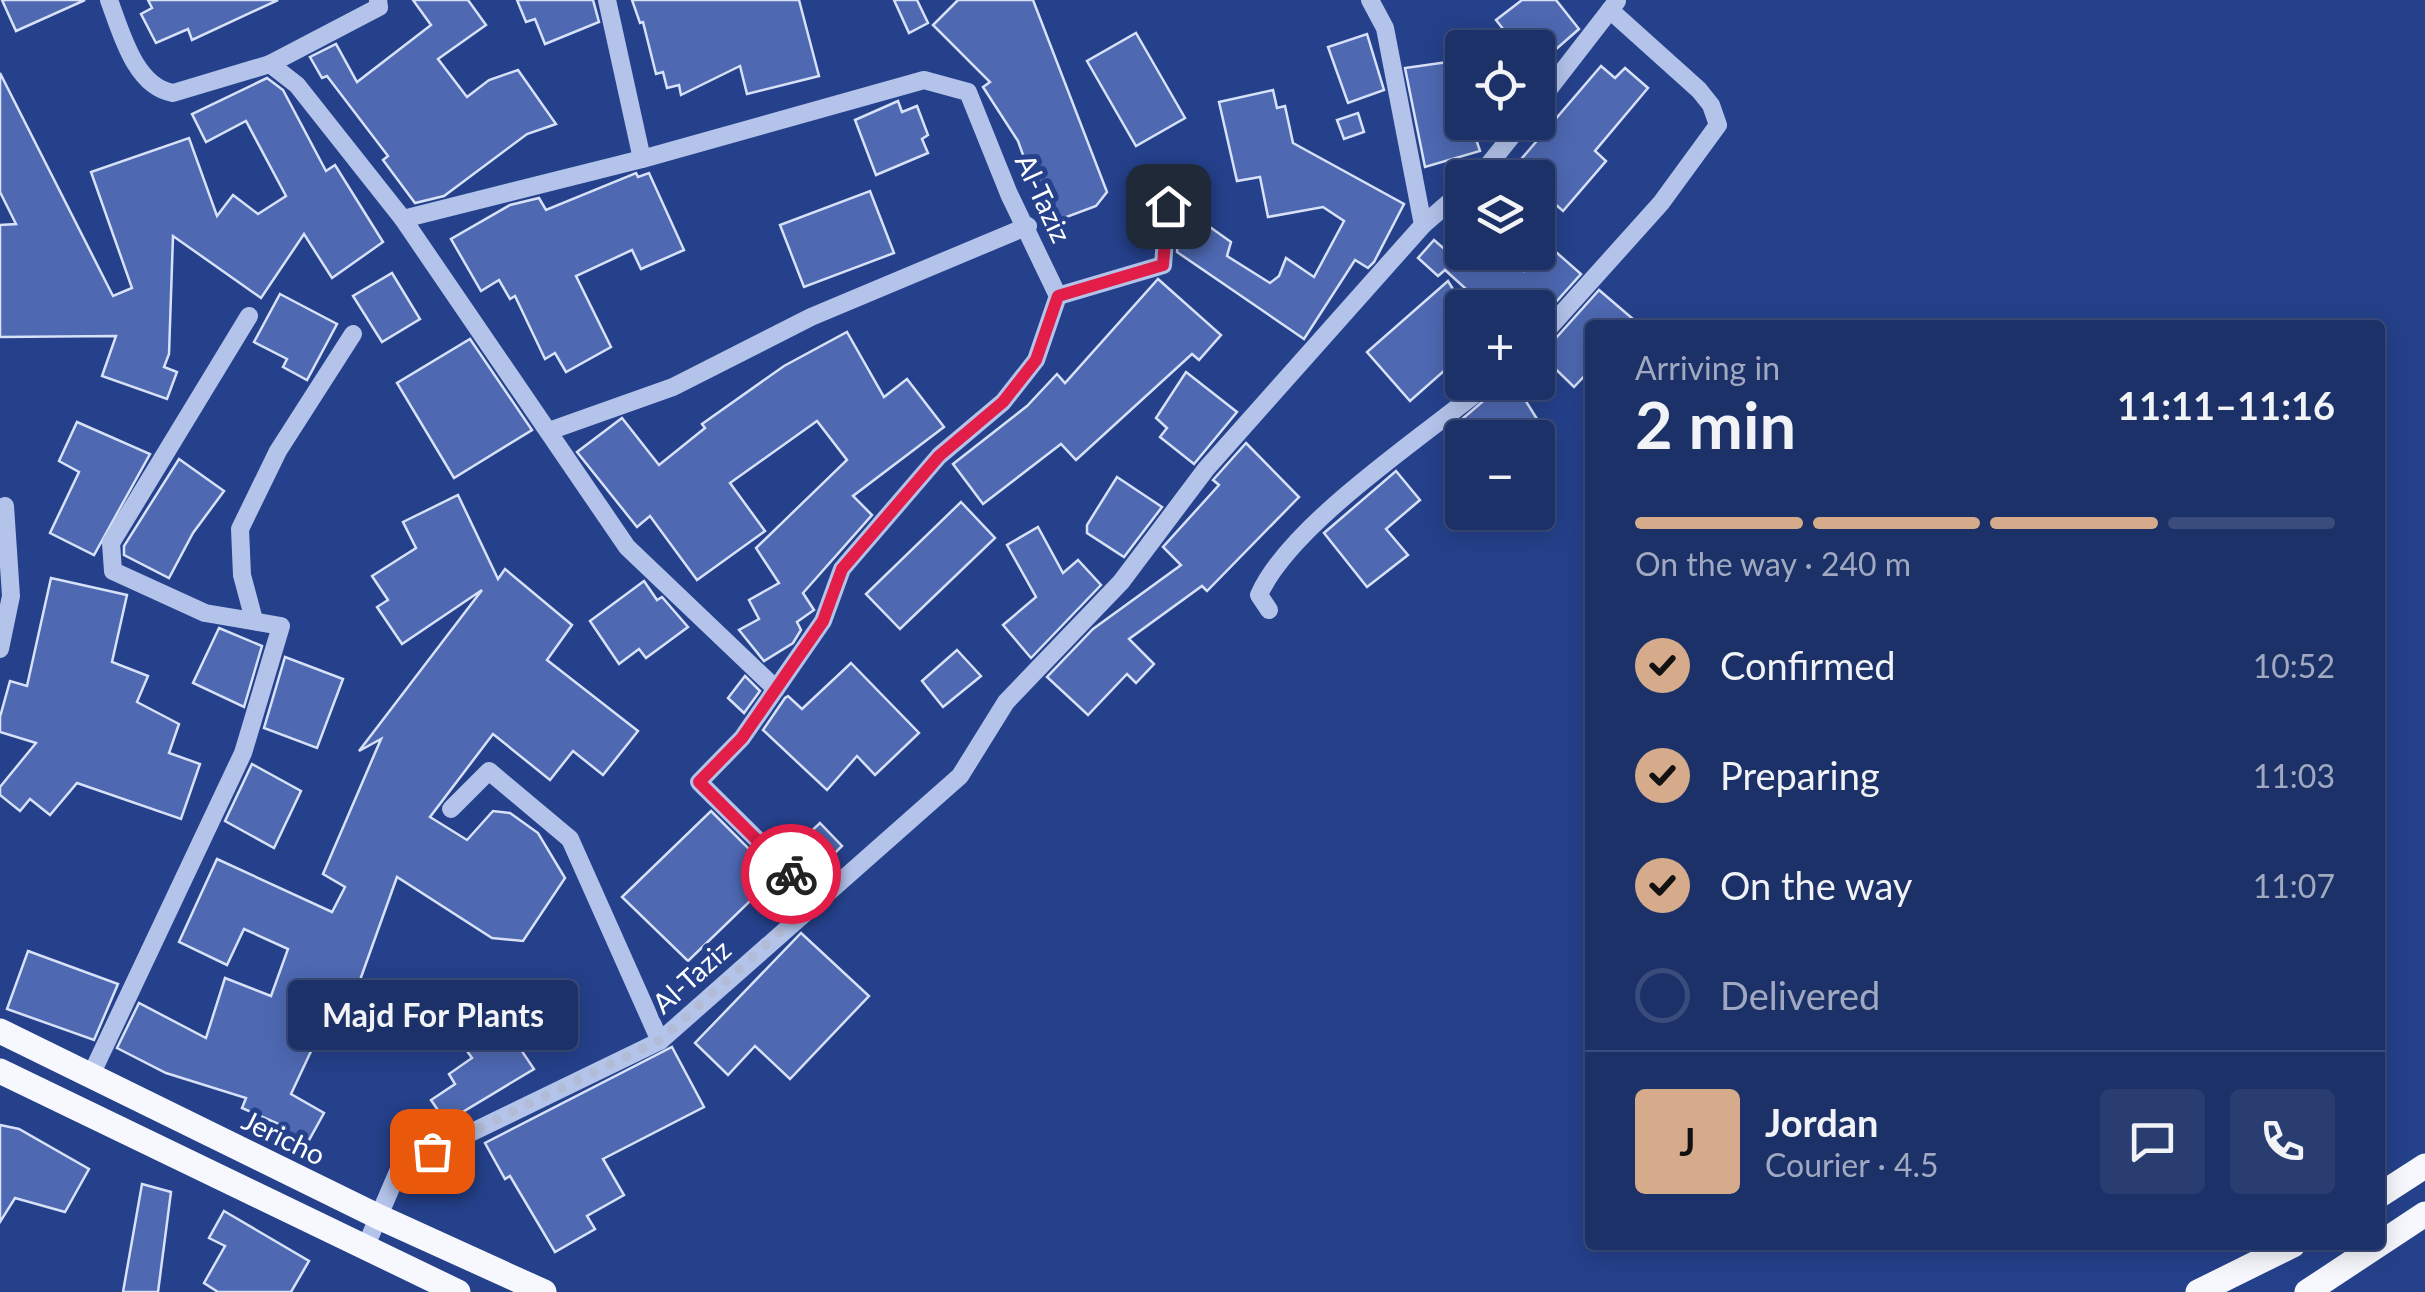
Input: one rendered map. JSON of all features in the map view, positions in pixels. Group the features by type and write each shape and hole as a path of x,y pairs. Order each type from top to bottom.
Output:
{"main road":[{"name":"Jericho","path":"0,1031 379,1217 544,1292"},
{"path":"0,1072 458,1292"},
{"path":"2385,1192 2425,1166"},
{"path":"2385,1240 2425,1214"},
{"path":"2198,1292 2284,1250"},
{"path":"2307,1292 2371,1250"}],"street":[{"path":"109,0 146,81 158,91 173,93 270,64 379,7 378,0"},
{"path":"607,0 642,159"},
{"path":"1370,0 1385,28 1423,225"},
{"path":"1555,81 1614,5 1698,90 1711,106 1718,125 1661,203 1555,321"},
{"path":"270,64 298,85 403,219 627,547 776,689"},
{"name":"Al-Taziz","path":"403,219 642,159 924,80 968,92 1009,194 1028,226 1058,296"},
{"path":"1492,160 1508,140"},
{"path":"817,899 699,782 742,738 823,621 842,569 939,456 1003,402 1036,360 1058,296 1163,265 1170,177"},
{"name":"Al-Taziz","path":"364,1248 400,1167 660,1040 960,776 1006,702 1122,582 1206,468 1423,225 1445,206"},
{"path":"549,431 673,387 811,317 1028,226"},
{"path":"91,1075 243,753 280,626 204,614 113,571 111,544 249,316"},
{"path":"254,620 242,576 240,529 278,451 353,334"},
{"path":"1269,610 1258,595 1268,575 1320,520 1468,400"},
{"path":"0,649 12,596 4,506"},
{"path":"450,809 489,771 570,839 660,1040"}],"building":[{"path":"2,0 85,0 16,31"},
{"path":"148,0 278,0 192,40 188,29 156,43 141,14 152,8"},
{"path":"413,0 468,0 486,25 438,59 467,97 489,80 518,70 556,124 527,134 444,196 415,203 383,160 388,156 327,76 322,78 310,57 336,44 357,82 431,25"},
{"path":"517,0 593,0 599,22 545,44 535,19 526,22"},
{"path":"632,0 799,0 819,76 747,94 740,66 681,95 679,85 667,88 663,72 656,74 643,22 640,23"},
{"path":"894,0 917,0 928,23 909,33"},
{"path":"958,0 1033,0 1107,192 1096,206 1048,224 1018,141 983,87 990,82 933,25"},
{"path":"1522,0 1556,0 1579,29 1555,50 1555,30 1504,30 1496,20"},
{"path":"1136,33 1185,118 1136,146 1087,61"},
{"path":"1367,34 1384,90 1348,103 1328,47"},
{"path":"1445,62 1445,140 1476,140 1480,151 1425,167 1405,68"},
{"path":"1601,66 1615,78 1625,68 1648,88 1595,151 1606,161 1563,211 1555,204 1555,160 1520,160 1538,140 1555,140 1555,120"},
{"path":"0,73 113,296 132,288 91,172 189,138 217,216 233,195 258,214 286,196 246,121 206,142 192,114 267,78 283,90 326,171 335,165 383,242 332,278 304,234 261,298 173,236 169,354 164,367 177,372 167,399 102,376 116,336 0,337 0,225 16,224 0,192"},
{"path":"1273,90 1277,108 1285,106 1293,143 1404,204 1374,262 1368,268 1355,260 1304,339 1177,252 1178,240 1192,220 1200,220 1231,242 1227,256 1270,283 1279,276 1286,258 1314,277 1344,221 1323,207 1268,217 1260,177 1237,181 1219,102"},
{"path":"898,101 902,112 917,106 928,135 922,139 928,153 876,175 855,120"},
{"path":"1358,113 1364,132 1344,139 1337,120"},
{"path":"636,173 638,177 649,173 684,250 641,269 632,250 576,276 611,347 566,372 555,353 545,359 515,296 510,299 499,280 481,291 451,239 510,205 539,198 546,210"},
{"path":"870,191 894,253 804,287 780,225"},
{"path":"1434,240 1445,250 1445,270 1438,276 1418,258"},
{"path":"1555,251 1581,274 1555,303 1555,290 1467,290 1445,270 1555,270"},
{"path":"392,273 420,319 382,342 353,296"},
{"path":"1158,279 1221,335 1199,360 1192,354 1076,460 1061,444 983,504 953,464 1027,406 1057,374 1065,383"},
{"path":"1448,281 1453,290 1445,290 1445,370 1410,401 1367,352"},
{"path":"1599,290 1634,320 1585,320 1585,375 1574,387 1555,369 1555,339"},
{"path":"280,294 337,324 307,380 283,367 287,359 254,342"},
{"path":"847,332 884,397 907,379 944,427 853,496 872,515 803,593 814,610 797,622 801,630 793,643 764,661 739,630 759,619 749,600 779,583 756,548 847,460 817,421 730,483 765,531 697,580 650,516 637,527 577,452 622,418 659,465 705,428 702,424 784,366"},
{"path":"470,339 532,430 454,478 397,383"},
{"path":"1186,372 1237,412 1194,464 1160,437 1167,428 1156,418"},
{"path":"1484,400 1525,400 1538,420 1461,420"},
{"path":"77,422 150,454 94,555 50,533 79,472 59,461"},
{"path":"1246,443 1299,497 1207,591 1202,586 1129,639 1154,664 1136,683 1127,674 1088,715 1047,677 1093,629 1181,565 1163,547 1219,485 1213,480"},
{"path":"179,459 224,491 193,533 169,578 124,555 124,546"},
{"path":"1396,471 1420,500 1386,529 1408,555 1367,587 1324,533"},
{"path":"1117,477 1162,507 1124,557 1087,533 1087,525"},
{"path":"458,495 498,579 505,569 572,625 547,660 638,731 603,775 573,751 550,780 493,734 430,817 467,840 493,811 510,813 538,833 565,878 523,941 492,938 397,877 350,1008 327,999 313,1047 291,1094 324,1113 303,1151 275,1135 281,1125 242,1108 246,1098 166,1073 117,1048 139,1003 206,1038 225,978 271,996 288,949 244,929 227,965 179,942 217,859 332,912 345,887 323,874 381,739 359,751 482,590 402,644 377,607 388,600 372,576 416,548 403,522"},
{"path":"961,502 995,538 900,629 866,594"},
{"path":"1038,527 1063,573 1078,560 1101,585 1031,658 1003,625 1036,597 1007,545"},
{"path":"51,578 127,595 112,662 148,676 137,702 179,724 169,753 200,764 181,819 77,783 50,815 30,799 20,811 0,795 0,787 36,743 0,732 0,717 10,681 27,686"},
{"path":"644,581 657,600 662,597 688,627 646,658 639,649 619,664 590,621"},
{"path":"219,628 262,646 244,707 193,683"},
{"path":"957,650 981,676 943,707 922,681"},
{"path":"285,657 343,679 317,748 264,728"},
{"path":"851,663 919,733 875,775 857,756 827,790 763,730 785,698 788,696 802,709"},
{"path":"745,676 760,691 744,713 728,698"},
{"path":"252,764 301,791 274,848 225,821"},
{"path":"711,811 776,876 688,961 622,897"},
{"path":"820,823 842,846 812,876 788,853"},
{"path":"801,933 869,996 790,1079 755,1046 728,1075 695,1043"},
{"path":"28,951 118,984 94,1040 7,1009"},
{"path":"484,995 534,1069 446,1122 431,1100 455,1084 449,1074 472,1058 455,1034 474,1021 465,1009"},
{"path":"672,1047 704,1107 603,1159 624,1195 587,1216 595,1229 555,1252 510,1176 505,1179 485,1143"},
{"path":"0,1125 19,1129 89,1169 65,1212 15,1198 0,1222"},
{"path":"142,1184 171,1192 158,1292 123,1292"},
{"path":"224,1211 309,1261 291,1292 218,1292 204,1283 225,1246 209,1238"}],"way so far":[{"path":"432,1151 660,1040 817,899 791,874"}],"place":[{"name":"Majd For Plants","path":"432,1151"}],"route":[{"path":"791,874 699,782 742,738 823,621 842,569 939,456 1003,402 1036,360 1058,296 1163,265 1168,206"}]}
